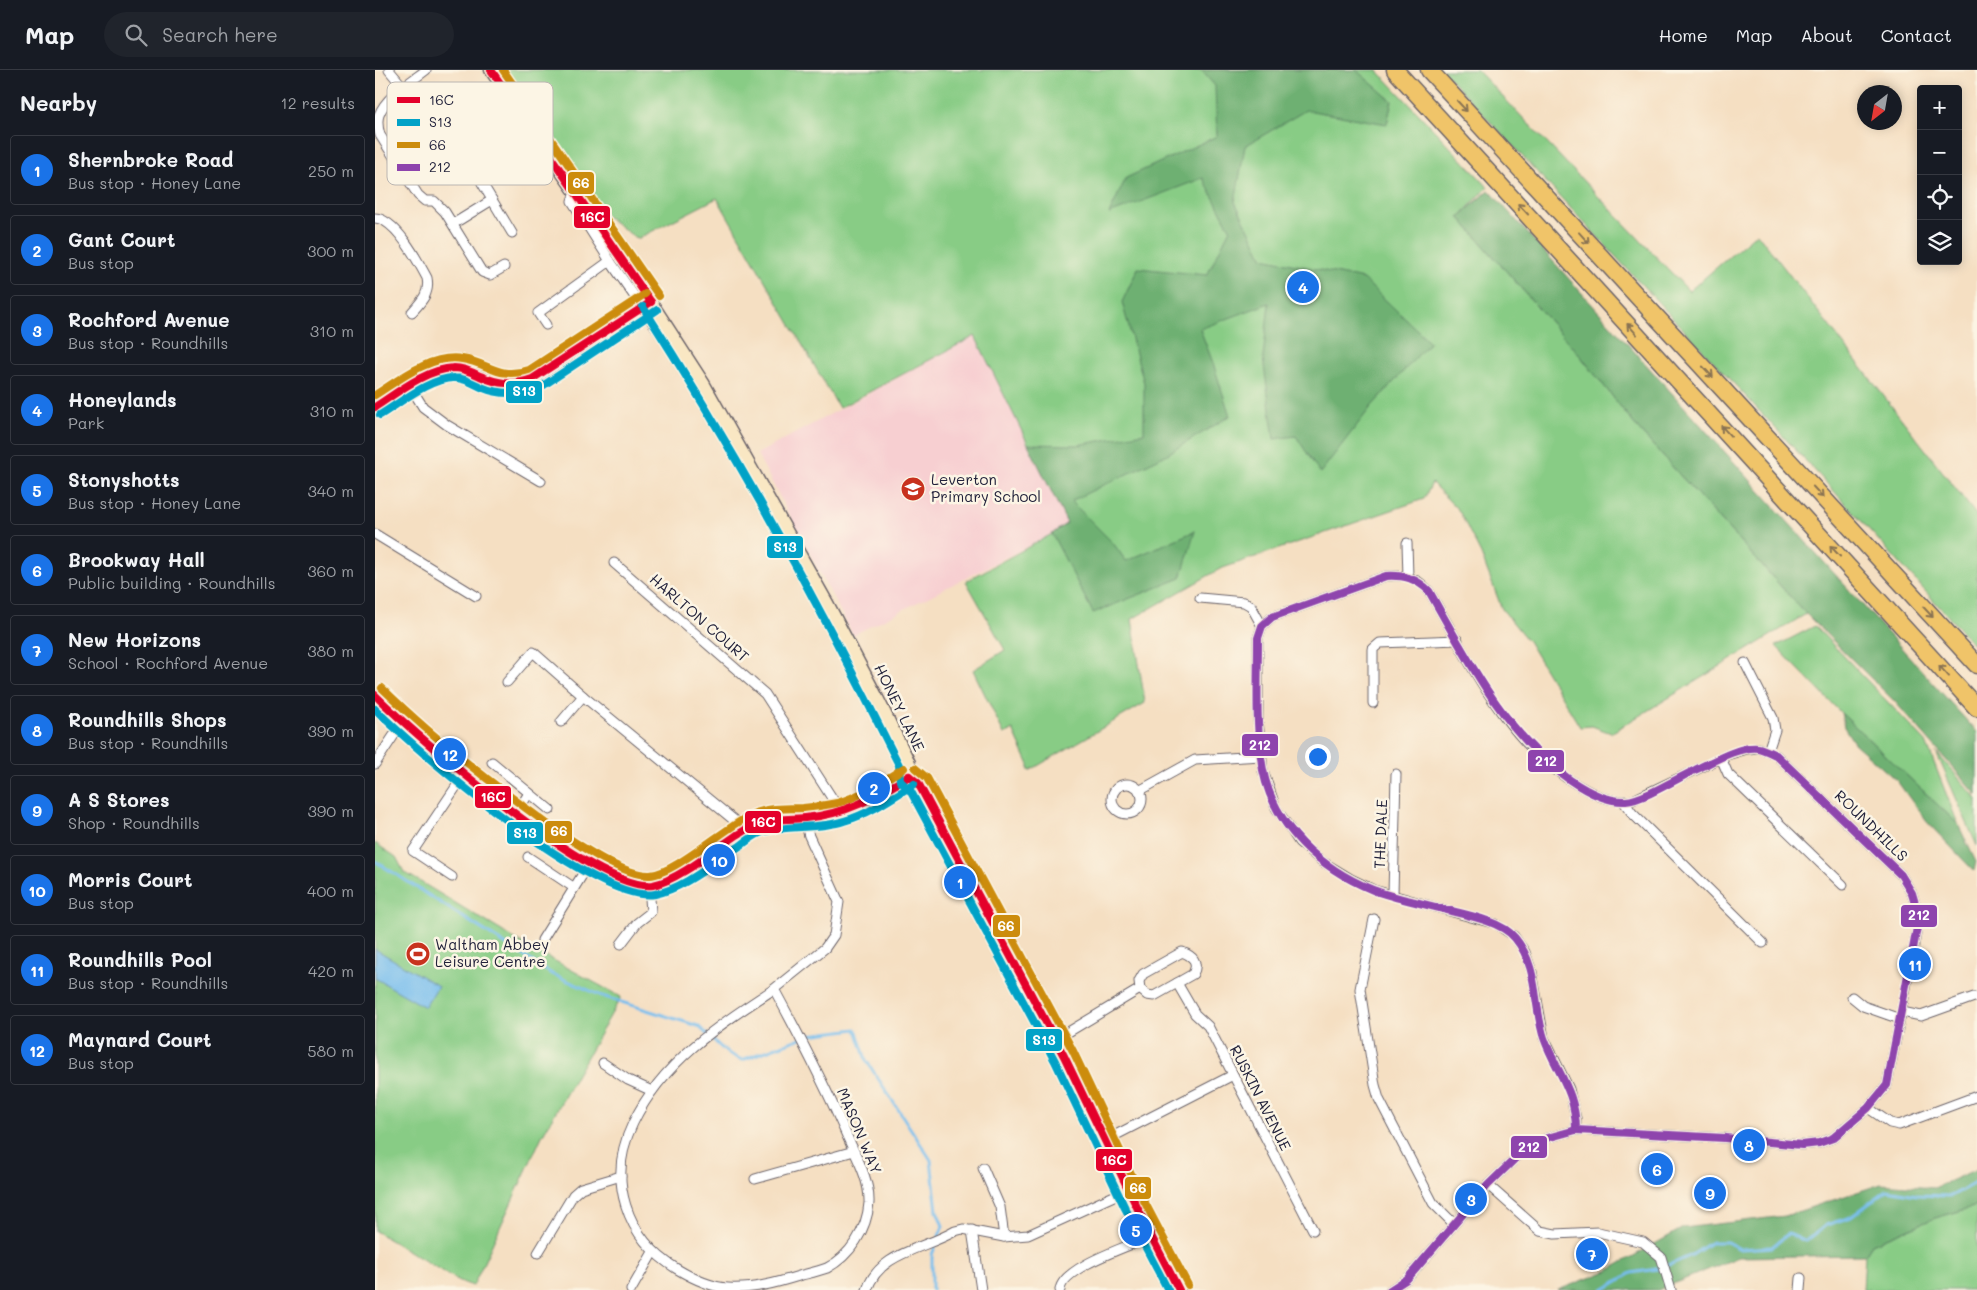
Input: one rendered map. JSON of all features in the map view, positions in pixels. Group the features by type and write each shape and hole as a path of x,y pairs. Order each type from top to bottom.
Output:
{"highway":[{"path":"1395,70 1977,708"},
{"path":"1429,70 1977,665"}],"street":[{"path":"389,70 399,82"},
{"path":"411,82 426,70"},
{"name":"HONEY LANE","path":"491,70 499,82"},
{"path":"387,104 379,115 377,125 380,135 387,146"},
{"name":"HONEY LANE","path":"553,160 647,306"},
{"path":"412,185 418,195 425,200 434,201 453,224 482,272 490,276 504,267"},
{"path":"483,185 512,233"},
{"name":"HONEY LANE","path":"575,192 572,201 610,261 647,306 703,383 828,605 909,764 909,776 918,783 1055,1040 1105,1140 1149,1237 1179,1290"},
{"path":"453,224 492,200"},
{"path":"375,218 379,218 397,230 427,278 429,285 425,297 412,312"},
{"path":"546,324 538,313 610,261"},
{"path":"375,406 438,370 453,368 469,370 491,381 507,384 524,383 538,377 647,306"},
{"path":"409,386 423,408 447,425 541,481"},
{"path":"375,534 476,596"},
{"path":"1407,542 1408,577"},
{"name":"HARLTON COURT","path":"614,563 765,694 841,812"},
{"path":"1576,1130 1577,1118 1569,1089 1544,1038 1532,972 1525,952 1514,936 1496,924 1374,890 1351,879 1323,862 1299,842 1277,808 1263,771 1261,756 1258,707 1259,638 1262,626 1272,618 1386,576 1401,575 1419,580 1429,591 1490,696 1507,721 1532,750 1566,778 1596,796 1612,801 1624,802 1633,800 1721,758 1747,749 1759,748 1768,750 1775,730 1773,718 1745,663"},
{"path":"1200,598 1244,602 1251,606 1262,626"},
{"path":"1373,703 1373,649 1380,643 1458,640"},
{"path":"507,682 533,652 583,696 746,830"},
{"path":"375,696 402,723 464,775 516,814 589,864 625,880 649,885 675,876 755,824 775,818 804,818 841,812 879,796 909,776"},
{"path":"561,722 583,696"},
{"path":"375,764 402,723"},
{"name":"ROUNDHILLS","path":"1390,1290 1407,1279 1488,1186 1524,1150 1547,1138 1576,1130 1725,1138 1802,1145 1819,1143 1833,1138 1869,1108 1887,1085 1919,917 1912,894 1901,875 1886,858 1776,755 1768,750"},
{"path":"1139,791 1195,760 1261,756"},
{"path":"1721,758 1728,774 1843,885"},
{"path":"492,762 550,810"},
{"name":"THE DALE","path":"1393,894 1396,774"},
{"path":"452,877 413,851 464,775"},
{"path":"516,814 529,793"},
{"path":"1624,802 1632,813 1763,943"},
{"name":"MASON WAY","path":"774,988 803,1046 819,1072 854,1151 868,1190 869,1204 866,1220 860,1235 846,1254 826,1268 758,1286 728,1288 690,1277 665,1262 653,1252 633,1226 627,1212 621,1176 624,1146 640,1110 652,1090 690,1048 774,988 825,948 834,935 839,902 809,836 804,818"},
{"path":"528,857 573,887"},
{"path":"542,940 573,887 589,864"},
{"path":"621,944 637,923 651,912 649,885"},
{"path":"1374,919 1360,989 1375,1086 1379,1099 1433,1203 1454,1224"},
{"path":"1182,952 1189,954 1195,960 1197,967 1193,974 1154,996 1147,995 1139,989 1139,981 1143,974 1182,952"},
{"name":"RUSKIN AVENUE","path":"1177,983 1195,1014 1208,1026 1313,1230"},
{"path":"1055,1040 1139,989"},
{"path":"1852,997 1863,1006 1901,1015 1921,1016 1974,997"},
{"path":"603,1063 629,1080 652,1090"},
{"path":"1105,1140 1233,1075"},
{"path":"1869,1108 1890,1123 1899,1125 1977,1096"},
{"path":"755,1179 854,1151"},
{"path":"983,1168 1001,1207 1004,1237"},
{"path":"538,1253 573,1195 581,1188 621,1176"},
{"path":"1488,1186 1540,1231 1555,1234 1598,1232 1643,1242 1661,1257 1671,1290"},
{"path":"867,1290 880,1268 887,1262 949,1234 963,1229 1004,1237 1028,1235 1127,1190"},
{"path":"972,1230 981,1290"},
{"path":"1060,1290 1060,1284 1068,1275 1104,1255 1149,1237"},
{"path":"631,1290 653,1252"},
{"path":"1801,1278 1801,1290"}],"shaded area":[{"name":"Leverton Primary School","path":"975,336 1067,523 1052,534 853,635 757,454"}],"green space":[{"path":"496,70 1377,70 1488,187 1459,217 1582,358 1639,430 1806,614 1611,733 1592,726 1580,727 1528,641 1502,609 1481,554 1459,511 1432,483 1424,499 1220,569 1132,619 1145,703 1029,771 1029,765 1013,730 1004,734 973,670 1005,650 966,581 1052,534 1067,523 975,336 839,408 717,198 637,239 575,192 553,158 553,82 504,82"},
{"path":"1201,70 1356,70 1392,101 1387,124 1306,110 1245,146 1235,202 1263,258 1363,279 1430,342 1371,407 1320,473 1296,436 1274,439 1263,358 1269,303 1200,329 1230,416 1164,456 1071,501 1113,543 1126,561 1195,531 1181,578 1093,613 1052,534 1067,523 1028,444 1077,445 1144,433 1144,383 1122,302 1138,268 1207,275 1230,229 1203,178 1109,214 1126,178 1217,136 1215,86"},
{"path":"1442,70 1477,70 1689,291 1757,233 1977,516 1977,648 1832,489"},
{"path":"1489,190 1977,732 1977,795 1896,703 1806,614 1639,430 1582,358 1459,217"},
{"path":"1815,626 1926,742 1958,824 1841,713 1776,646"},
{"path":"1841,713 1958,824 1976,862 1974,871 1927,822 1897,781 1854,743 1844,727"},
{"path":"1936,752 1977,799 1977,846"},
{"path":"375,843 396,857 404,872 515,939 621,997 542,1136 473,1286 459,1281 375,1231"},
{"path":"1977,1169 1977,1206 1935,1218 1872,1244 1865,1255 1739,1257 1658,1290 1558,1290 1607,1271 1683,1228 1785,1216 1881,1184 1934,1188"},
{"path":"1977,1206 1977,1290 1863,1290 1865,1255 1872,1244 1935,1218"}],"water":[{"path":"375,949 438,986 425,1007 375,978"}],"waterway":[{"path":"375,861 552,974 602,996 698,1026 726,1052 742,1060 809,1035 856,1029 866,1060 931,1160 937,1211 943,1226 939,1236"},
{"path":"1603,1290 1631,1273 1657,1269 1674,1263 1692,1255 1712,1242 1727,1242 1740,1249 1772,1247 1788,1234 1806,1241 1826,1225 1851,1217 1887,1190 1917,1195 1951,1196 1977,1182"},
{"path":"932,1290 932,1255 937,1241"}],"transit line":[{"name":"16C","path":"491,70 499,82"},
{"name":"66","path":"503,70 511,82"},
{"name":"66","path":"553,142 659,296"},
{"name":"16C","path":"553,160 651,302"},
{"name":"66","path":"375,395 416,369 450,358 472,361 501,372 518,373 529,370 645,294"},
{"name":"16C","path":"375,407 413,382 444,369 461,369 493,381 506,383 518,383 532,379 651,302"},
{"name":"S13","path":"643,307 745,475 840,648 899,765 900,781 910,790 1055,1061 1125,1208 1168,1290"},
{"name":"S13","path":"380,415 426,386 446,379 462,379 489,390 504,393 528,391 544,385 657,310"},
{"name":"212","path":"1386,576 1409,578 1429,591 1473,669 1507,718 1547,761 1583,788 1611,800 1633,800 1651,793 1726,755 1743,749 1758,748 1776,755 1901,875 1912,893 1919,917 1887,1085 1868,1108 1833,1138 1819,1143 1802,1145 1725,1138 1576,1130 1573,1104 1569,1092 1544,1038 1528,961 1523,949 1515,938 1509,932 1491,922 1389,895 1354,881 1318,858 1289,827 1269,791 1260,754 1257,704 1258,638 1262,626 1272,617 1386,576"},
{"name":"66","path":"382,688 461,758 546,823 596,855 625,870 638,874 650,875 660,873 672,867 740,821 757,812 837,803 863,793 904,768"},
{"name":"16C","path":"375,695 428,744 508,809 591,865 626,881 653,885 663,882 685,871 749,827 763,822 820,816 847,809 872,798 909,776"},
{"name":"S13","path":"375,709 429,758 509,822 552,852 592,876 628,891 655,894 677,887 759,833 782,828 834,824 844,821 871,810 914,784"},
{"name":"66","path":"915,768 927,778 1073,1051 1143,1199 1188,1285"},
{"name":"16C","path":"909,776 918,783 1064,1056 1179,1290"},
{"name":"212","path":"1390,1290 1407,1279 1488,1185 1524,1150 1547,1138 1576,1130"}],"place":[{"name":"Honeylands","path":"1303,287"},
{"name":"Leverton Primary School","path":"913,489"},
{"name":"Maynard Court","path":"450,754"},
{"name":"Gant Court","path":"874,788"},
{"name":"Morris Court","path":"719,860"},
{"name":"Shernbroke Road","path":"960,882"},
{"name":"Waltham Abbey Leisure Centre","path":"418,954"},
{"name":"Roundhills Pool","path":"1915,964"},
{"name":"Roundhills Shops","path":"1749,1145"},
{"name":"Brookway Hall","path":"1657,1169"},
{"name":"A S Stores","path":"1710,1193"},
{"name":"Rochford Avenue","path":"1471,1199"},
{"name":"Stonyshotts","path":"1136,1230"},
{"name":"New Horizons","path":"1592,1254"}]}
